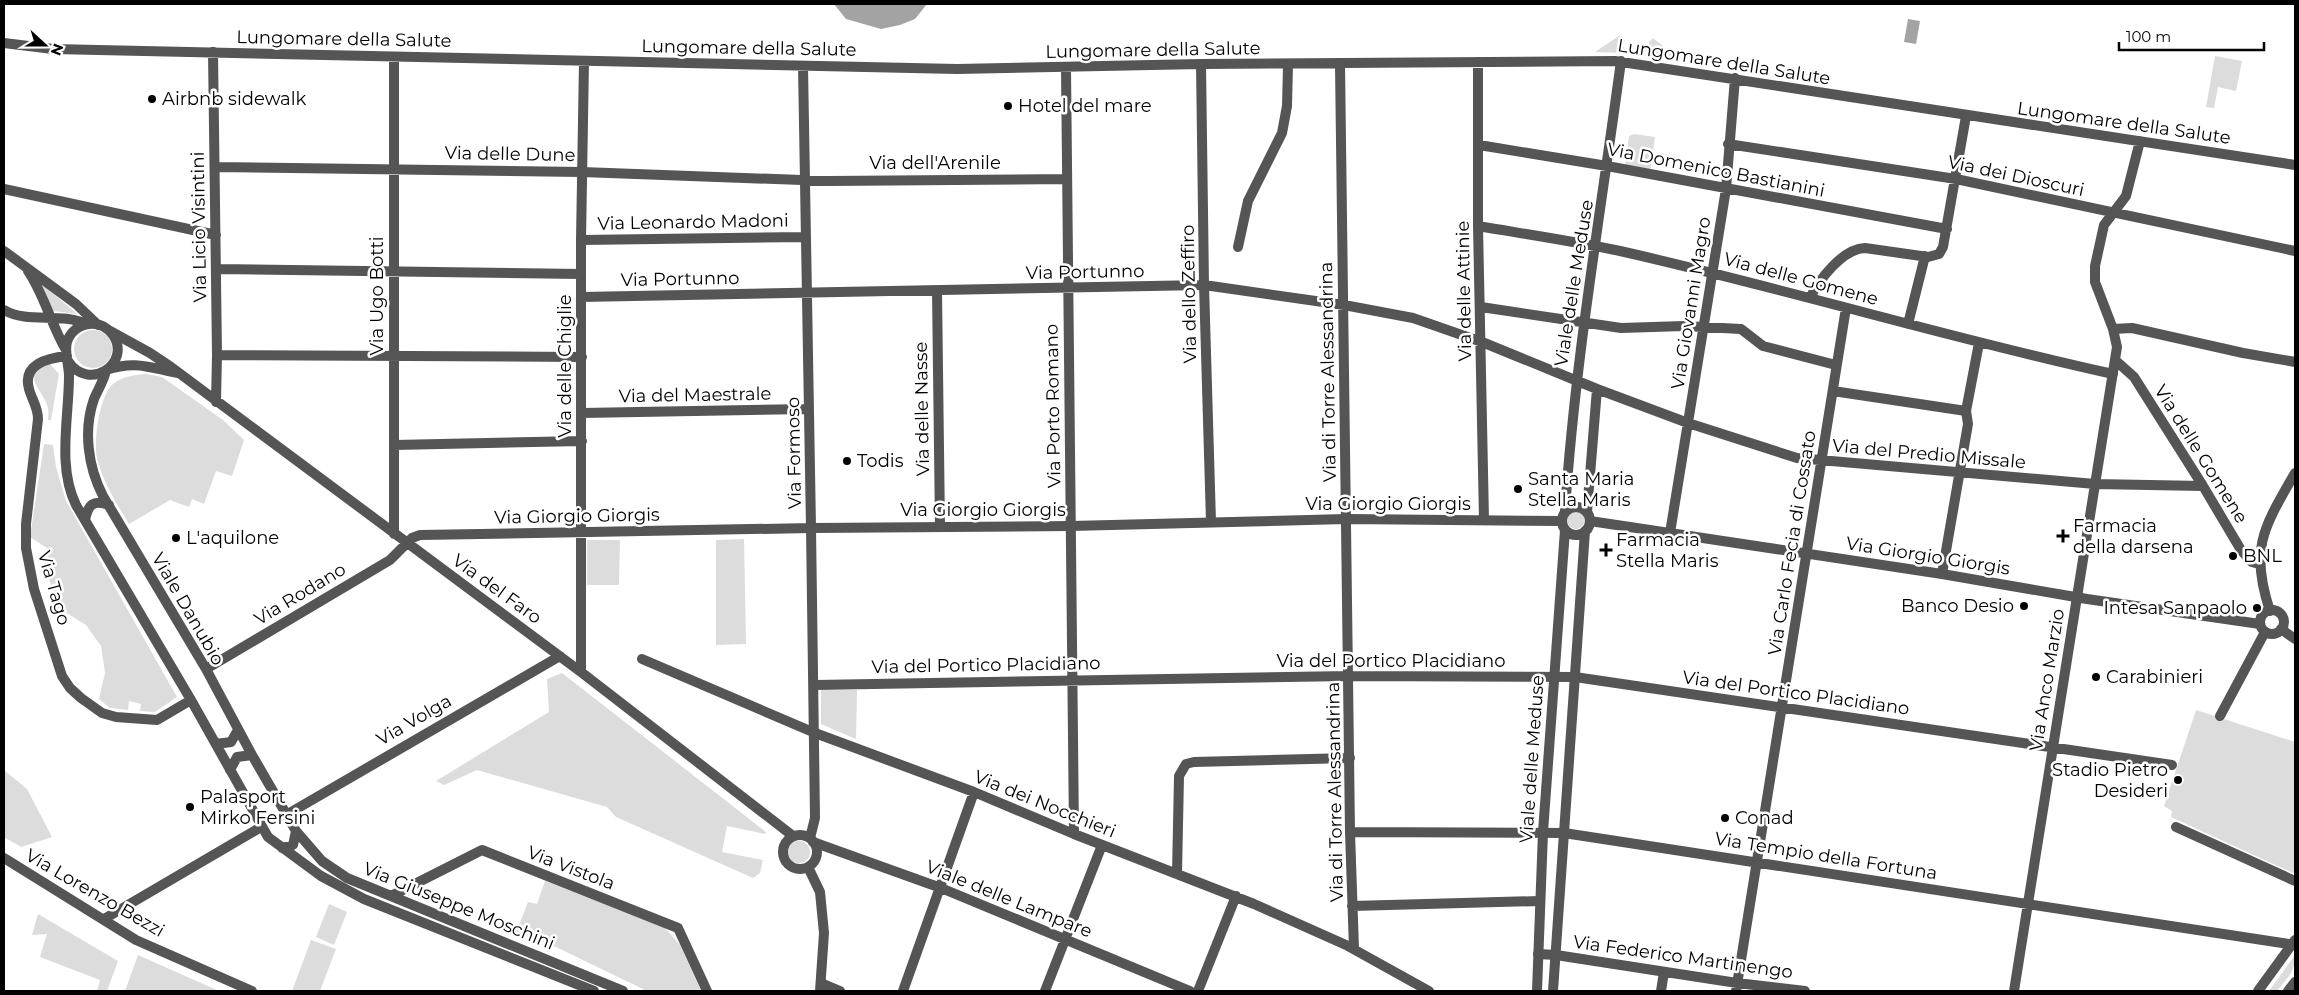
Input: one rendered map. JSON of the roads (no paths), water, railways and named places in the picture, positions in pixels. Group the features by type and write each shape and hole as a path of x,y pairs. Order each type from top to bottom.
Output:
{"street":[{"name":"Lungomare della Salute","path":"4,44 47,49 957,69 1201,64 1288,65 1620,61 1966,116 2295,165"},
{"name":"Via Licio Visintini","path":"212,52 218,355 216,402"},
{"name":"Via Ugo Botti","path":"394,57 394,534"},
{"name":"Via delle Chiglie","path":"581,672 582,357 580,240 584,61"},
{"name":"Viale delle Meduse","path":"1537,991 1543,832 1564,520 1576,379 1608,166 1620,61"},
{"name":"Via delle Attinie","path":"1478,62 1478,226 1482,342 1484,520"},
{"name":"Via dello Zeffiro","path":"1201,64 1204,285 1211,522"},
{"name":"Via di Torre Alessandrina","path":"1340,64 1350,832 1354,949"},
{"path":"1238,247 1248,201 1282,133 1287,106 1288,65"},
{"name":"Via Formoso","path":"803,66 815,684 815,818 811,840"},
{"name":"Via Porto Romano","path":"1066,68 1074,834"},
{"name":"Via Giovanni Magro","path":"1670,533 1726,189 1728,144 1735,78"},
{"path":"1810,298 1823,277 1855,249 1865,248 1935,257 1941,252 1947,229 1966,116"},
{"path":"2140,141 2126,196 2104,226 2094,269 2096,286 2113,329 2132,328 2242,353 2295,362"},
{"name":"Via dei Dioscuri","path":"1728,144 1956,179 2295,251"},
{"name":"Via Domenico Bastianini","path":"1479,145 1608,166 1947,229"},
{"name":"Via delle Dune","path":"215,167 582,172 805,180"},
{"name":"Via dell'Arenile","path":"805,180 1066,179"},
{"path":"4,189 216,235"},
{"name":"Via delle Gomene","path":"1478,226 1596,246 1810,298 1979,343 2113,374"},
{"name":"Via Leonardo Madoni","path":"580,240 806,237"},
{"path":"4,251 109,331 117,344 117,351 112,365 106,370"},
{"path":"1908,324 1925,256"},
{"path":"25,266 39,288 67,355 76,370 88,375 95,375 126,365 140,364 178,373"},
{"path":"216,269 581,274"},
{"name":"Via Portunno","path":"581,297 1204,285 1344,305 1407,317 1482,342 1576,379"},
{"name":"Via delle Nasse","path":"937,291 940,527"},
{"path":"1481,307 1626,328 1703,327 1741,330 1763,346 1832,364"},
{"name":"Via Carlo Fecia di Cossato","path":"1736,987 1846,308"},
{"path":"4,310 20,316 50,317 86,324 98,324"},
{"path":"86,324 74,331 69,337 67,355 68,473 73,498 191,700 261,827 268,837 282,848 293,845 296,831"},
{"name":"Via Anco Marzio","path":"2014,991 2113,374 2117,347 2113,329"},
{"name":"Via del Faro","path":"109,331 154,356 178,373 560,656 793,836"},
{"path":"1942,574 1969,420 1966,411 1979,343"},
{"name":"Via Tago","path":"67,355 48,358 39,362 32,371 28,384 37,408 38,419 26,524 26,550 34,589 58,667 64,680 73,691 96,709 111,716 146,721 156,720 191,700"},
{"path":"218,355 582,357"},
{"name":"Via delle Gomene","path":"2115,360 2134,378 2203,486 2241,550 2252,562 2259,564"},
{"name":"Viale Danubio","path":"106,370 91,409 88,435 92,468 101,492 206,669 252,756 296,831"},
{"name":"Via del Predio Missale","path":"1576,379 1597,389 1688,423 1782,454 1822,461 2095,484 2203,486"},
{"path":"1564,520 1575,535 1585,532 1588,517 1597,389"},
{"path":"1833,391 1966,411"},
{"name":"Via del Maestrale","path":"582,413 809,409"},
{"path":"394,446 582,441"},
{"path":"2270,611 2259,564 2260,545 2265,527 2295,473"},
{"path":"85,520 88,509 92,504 100,502 109,504"},
{"name":"Via Giorgio Giorgis","path":"407,543 412,538 422,534 1071,526 1346,519 1564,520 1577,506 1588,517 1670,533 1942,574 2262,628"},
{"name":"Viale delle Meduse","path":"1553,991 1585,532"},
{"name":"Via Rodano","path":"206,669 390,560 407,543"},
{"path":"2220,716 2262,628 2264,614 2270,611 2280,615 2283,622 2281,629 2276,634 2262,628"},
{"path":"2281,629 2295,639"},
{"name":"Via Volga","path":"286,815 560,656"},
{"name":"Via dei Nocchieri","path":"642,659 815,733 974,792 1074,834 1236,896 1354,949 1429,991"},
{"name":"Via del Portico Placidiano","path":"815,684 1349,676 1575,677 2172,765"},
{"path":"216,744 230,742 238,730"},
{"path":"230,770 237,757 252,756"},
{"path":"1177,874 1179,779 1184,766 1194,762 1350,758"},
{"path":"903,991 974,792"},
{"path":"104,919 261,827"},
{"path":"2176,827 2295,881"},
{"name":"Via Giuseppe Moschini","path":"296,831 313,851 337,873 623,991"},
{"name":"Via Tempio della Fortuna","path":"1350,832 1564,833 2294,943"},
{"path":"802,835 811,840 816,852 813,863 808,867 797,869 784,859 784,844 793,836 802,835"},
{"name":"Viale delle Lampare","path":"811,840 941,888 1190,991"},
{"path":"1045,991 1102,845"},
{"name":"Via Giuseppe Moschini","path":"282,848 321,876 359,897 594,991"},
{"name":"Via Vistola","path":"391,896 482,850 678,928 707,991"},
{"name":"Via Lorenzo Bezzi","path":"4,858 136,940 248,990"},
{"path":"808,867 820,892 824,933 821,987 840,991"},
{"path":"1198,991 1236,896"},
{"path":"1352,906 1540,901"},
{"path":"2258,991 2294,943"},
{"name":"Via Federico Martinengo","path":"1538,954 1556,955 1664,972 1736,987 1805,991"},
{"path":"1661,991 1664,972"},
{"path":"2288,991 2295,982"}],"place":[{"name":"Airbnb sidewalk","path":"152,99"},
{"name":"Hotel del mare","path":"1008,106"},
{"name":"Todis","path":"847,461"},
{"name":"Santa Maria Stella Maris","path":"1518,489"},
{"name":"Farmacia della darsena","path":"2063,536"},
{"name":"L'aquilone","path":"176,538"},
{"name":"Farmacia Stella Maris","path":"1606,550"},
{"name":"BNL","path":"2233,556"},
{"name":"Banco Desio","path":"2024,606"},
{"name":"Intesa Sanpaolo","path":"2257,608"},
{"name":"Carabinieri","path":"2096,677"},
{"name":"Stadio Pietro Desideri","path":"2178,780"},
{"name":"Palasport Mirko Fersini","path":"190,807"},
{"name":"Conad","path":"1725,818"}]}
